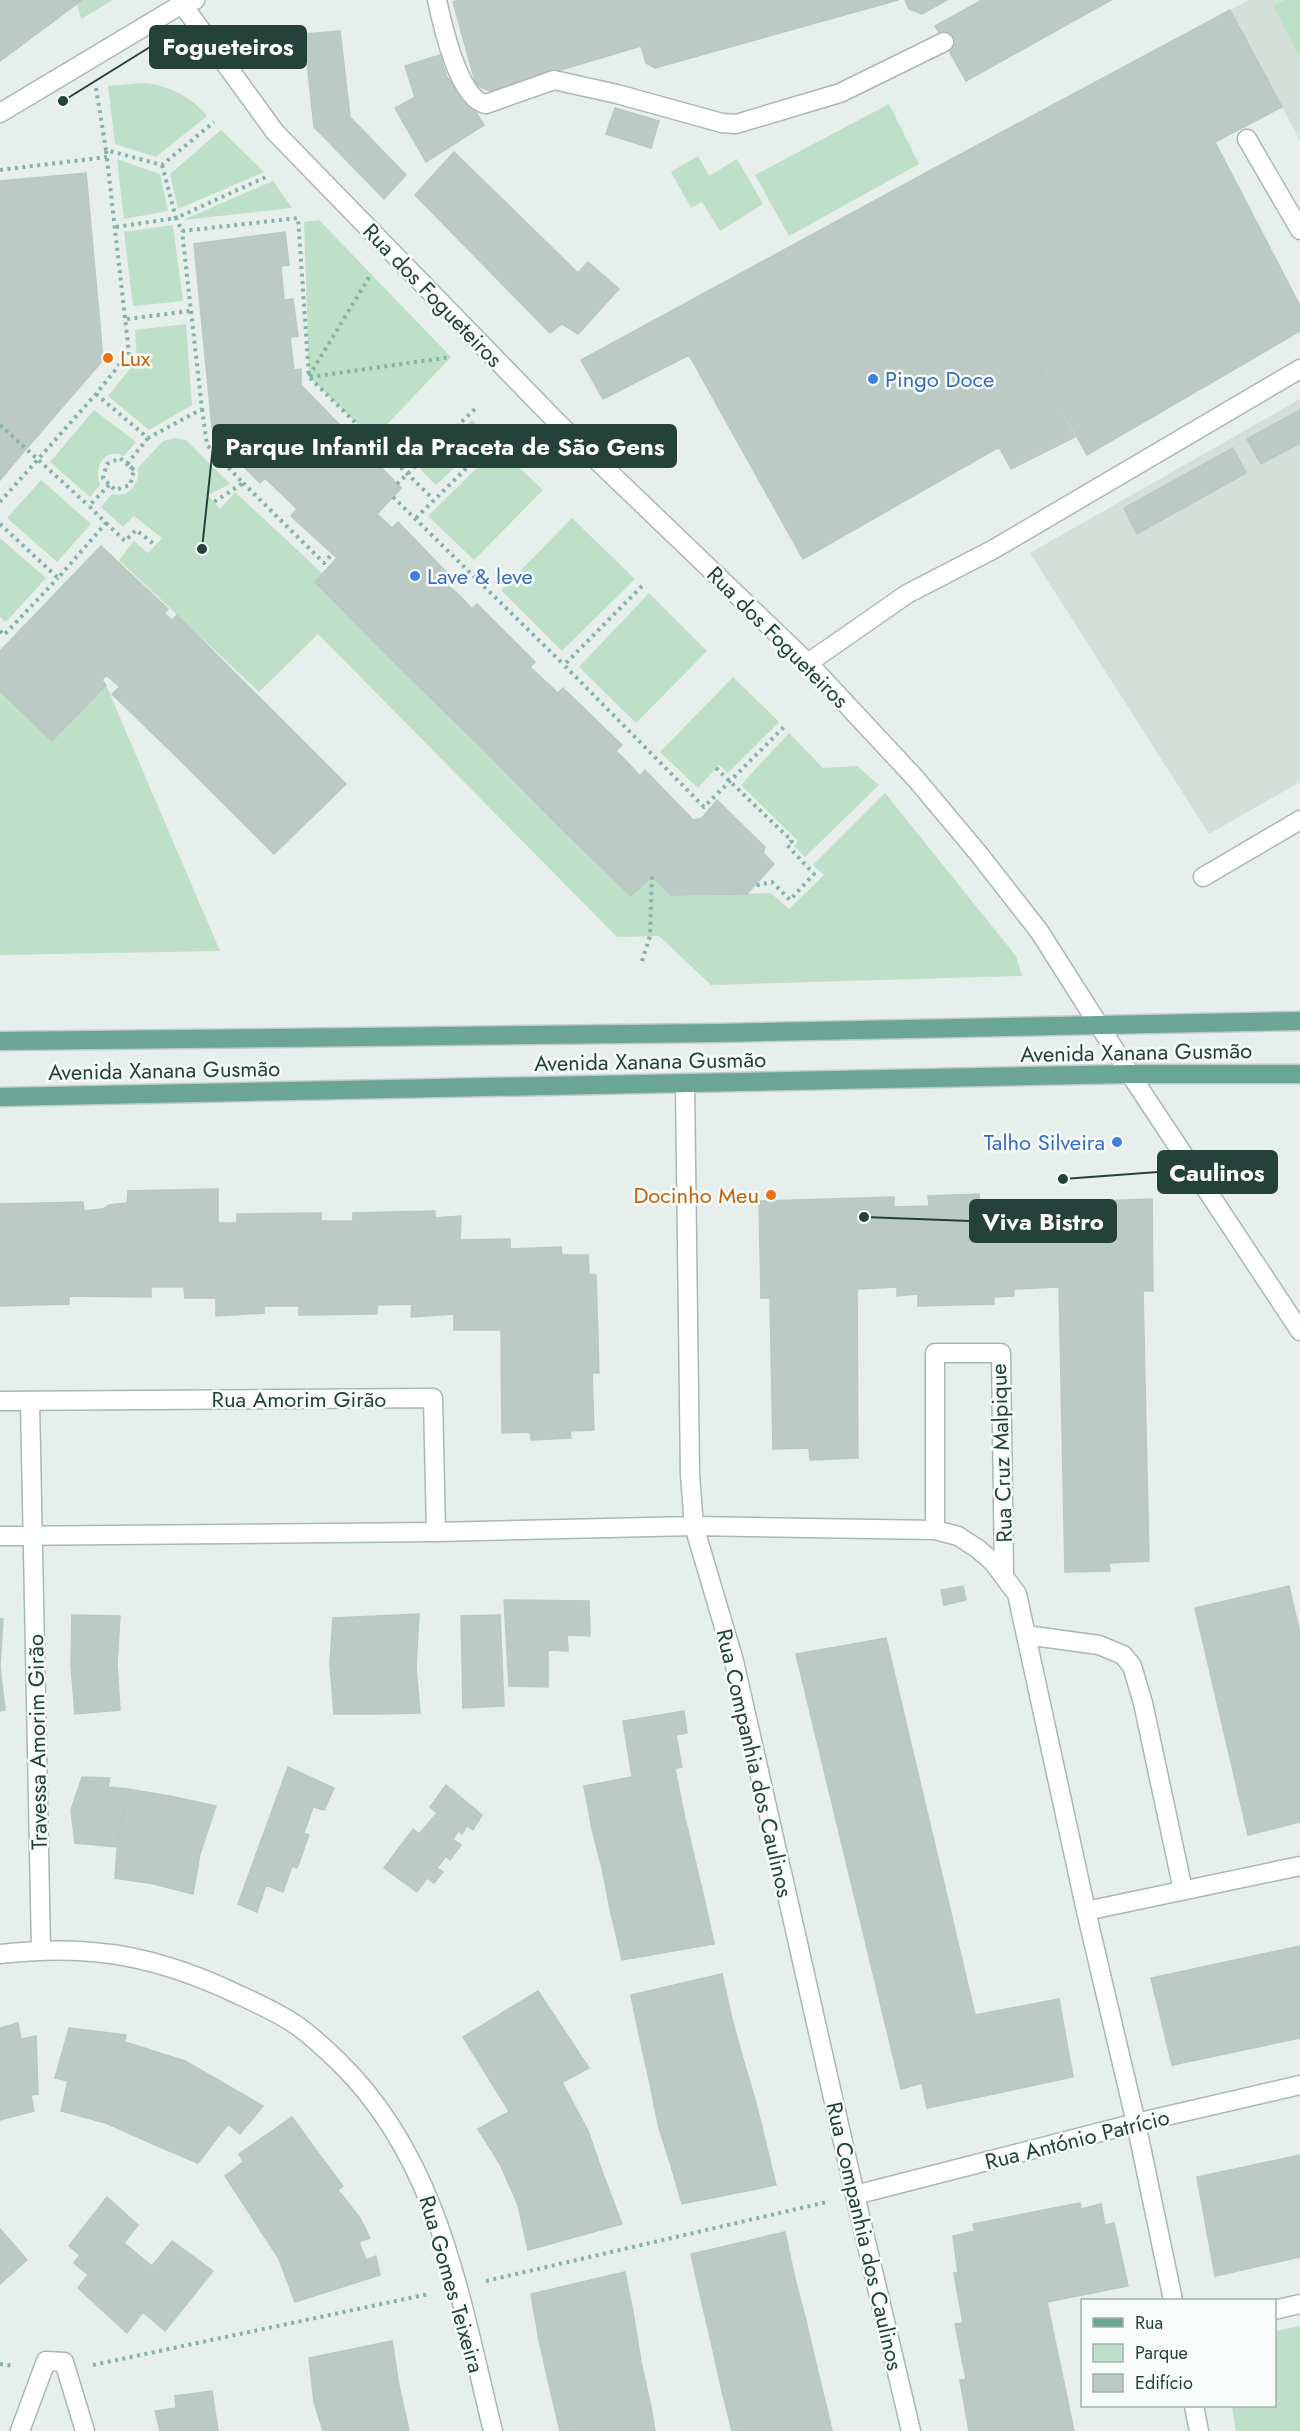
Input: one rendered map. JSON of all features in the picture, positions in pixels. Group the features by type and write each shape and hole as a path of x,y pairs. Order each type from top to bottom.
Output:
{"main road":[{"name":"Avenida Xanana Gusmão","path":"0,1041 728,1033 1300,1021"},
{"name":"Avenida Xanana Gusmão","path":"0,1097 685,1085 1130,1074 1300,1074"}],"street":[{"path":"437,0 447,39 462,78 476,101 486,104 554,80 617,94 722,123 736,124 840,93 944,42"},
{"path":"0,113 186,1"},
{"name":"Rua dos Fogueteiros","path":"186,1 275,132 517,381 808,663 916,779 978,853 1039,931 1130,1074 1300,1331"},
{"path":"1247,139 1300,230"},
{"path":"808,663 908,594 994,549 1300,369"},
{"path":"1203,878 1300,820"},
{"name":"Rua Companhia dos Caulinos","path":"685,1085 690,1464 694,1526 734,1660 911,2431"},
{"name":"Rua Cruz Malpique","path":"935,1530 935,1353 1001,1353 1004,1576"},
{"name":"Rua Amorim Girão","path":"0,1401 434,1398 436,1532"},
{"path":"30,1401 33,1536"},
{"path":"0,1536 436,1532 694,1526"},
{"name":"Rua Cruz Malpique","path":"694,1526 935,1530 958,1536 993,1562 1017,1594 1086,1911 1136,2123 1173,2299"},
{"name":"Travessa Amorim Girão","path":"33,1536 41,1949"},
{"path":"1026,1635 1099,1645 1123,1655 1132,1666 1143,1703 1183,1890"},
{"path":"1086,1911 1300,1866"},
{"name":"Rua Gomes Teixeira","path":"0,1954 41,1949 98,1951 154,1962 206,1980 294,2023 358,2082 404,2145 436,2215 493,2431"},
{"name":"Rua António Patrício","path":"855,2195 1136,2123 1300,2085"},
{"path":"1276,2310 1300,2304"},
{"path":"20,2431 46,2361 64,2362 85,2431"},
{"path":"1194,2407 1199,2431"}],"path":[{"path":"0,502 96,394 129,352 116,227 96,87"},
{"path":"162,165 214,122"},
{"path":"106,150 162,165"},
{"path":"0,170 107,157"},
{"path":"162,165 176,218 182,231 207,445 324,563 332,554"},
{"path":"116,227 176,218 268,176"},
{"path":"182,231 298,218 309,377 434,499"},
{"path":"309,377 371,274"},
{"path":"126,319 190,311"},
{"path":"309,377 451,357"},
{"path":"96,394 148,438"},
{"path":"127,464 148,438 202,409"},
{"path":"397,483 476,409"},
{"path":"0,425 125,541 136,530 155,545"},
{"path":"416,518 493,442"},
{"path":"120,458 127,464 134,470 133,481 130,485 115,490 103,478 107,464 120,458"},
{"path":"214,502 243,483"},
{"path":"89,506 109,485"},
{"path":"393,497 704,807 784,727"},
{"path":"0,631 4,635 106,523"},
{"path":"0,524 58,578"},
{"path":"564,665 642,586"},
{"path":"716,768 792,841 787,845 814,874 790,900 772,882 754,886"},
{"path":"642,961 650,936 652,876"},
{"path":"66,2371 457,2288 855,2195"}],"shaded area":[{"path":"1249,0 1300,0 1300,140 1230,10"},
{"path":"1300,399 1300,782 1209,834 1030,553"}],"green space":[{"path":"83,0 113,0 81,19 77,4"},
{"path":"1285,0 1300,0 1300,58 1273,6"},
{"path":"141,83 177,92 207,116 156,157 115,144 108,86"},
{"path":"889,104 919,164 789,236 755,175"},
{"path":"221,130 264,172 178,209 170,174"},
{"path":"698,156 709,176 737,159 763,204 720,231 702,202 691,208 671,172"},
{"path":"117,159 160,174 168,211 124,219"},
{"path":"273,181 292,208 183,220"},
{"path":"319,220 451,357 373,439 309,377 304,222"},
{"path":"173,225 183,301 133,306 124,232"},
{"path":"186,324 192,405 149,430 108,396 137,360 135,330"},
{"path":"94,410 136,442 124,456 111,454 102,461 98,472 100,485 90,497 50,462"},
{"path":"472,420 488,436 436,485 420,469"},
{"path":"175,438 186,440 230,484 208,495 220,509 235,492 322,573 315,582 631,896 652,876 671,895 771,893 789,909 824,875 813,865 885,793 1016,956 1022,976 711,985 659,936 617,937 318,634 259,692 119,560 134,541 148,553 162,538 134,516 123,527 101,507 112,494 128,492 135,484 138,468 163,441"},
{"path":"498,447 543,490 474,560 428,516"},
{"path":"41,480 91,524 57,562 7,518"},
{"path":"572,518 635,579 562,651 501,590"},
{"path":"0,538 46,578 6,622 0,617"},
{"path":"649,593 707,651 636,723 579,667"},
{"path":"733,677 779,722 728,773 719,765 698,788 660,752"},
{"path":"106,685 220,951 0,955 0,691 52,741"},
{"path":"789,733 823,768 857,766 879,785 805,857 794,846 798,841 741,785"},
{"path":"1300,2326 1300,2431 1236,2431 1232,2407 1276,2407 1276,2331"}],"building":[{"path":"0,0 82,0 0,61"},
{"path":"458,0 898,0 655,68 646,63 641,46 490,91 476,85 453,2"},
{"path":"905,0 947,0 922,14 909,9"},
{"path":"982,0 1111,0 966,81 935,26"},
{"path":"1230,10 1282,107 1215,142 1300,306 1300,331 1087,455 931,170"},
{"path":"340,31 350,117 406,175 384,199 314,127 304,34"},
{"path":"440,55 448,80 415,97 405,66"},
{"path":"454,76 484,125 426,162 395,108"},
{"path":"615,108 659,121 651,148 606,134"},
{"path":"454,152 578,273 588,262 619,289 578,334 562,324 550,333 415,195"},
{"name":"Pingo Doce","path":"931,170 1075,437 1011,469 999,447 803,559 689,355 603,399 581,360"},
{"path":"86,173 103,360 0,327 0,181"},
{"path":"285,232 289,265 281,266 284,300 293,299 298,336 290,337 294,370 301,369 301,385 212,427 194,244"},
{"path":"0,327 103,360 21,455 0,437"},
{"path":"301,385 401,488 337,558 291,516 297,509 265,478 260,483 231,454 235,448 212,427"},
{"path":"1300,410 1300,443 1261,464 1247,439"},
{"path":"0,437 21,455 0,480"},
{"path":"1233,448 1246,473 1137,534 1124,508"},
{"path":"377,514 392,528 398,522 454,580 448,585 462,598 396,664 315,582"},
{"path":"101,546 168,609 102,680 106,685 52,741 0,691 0,651"},
{"path":"462,598 472,609 477,604 535,662 530,667 546,682 481,747 396,664"},
{"path":"164,613 172,620 177,615 258,696 188,768 112,694 120,687 106,675"},
{"path":"546,682 558,693 563,688 622,745 616,751 629,764 562,829 481,747"},
{"path":"258,696 346,784 274,854 188,768"},
{"path":"629,764 640,776 645,770 693,820 702,818 717,800 765,847 763,853 774,864 747,894 671,895 652,876 631,896 562,829"},
{"path":"218,1189 218,1223 237,1223 237,1214 321,1213 321,1221 353,1221 353,1213 435,1211 435,1218 461,1216 460,1240 510,1239 510,1249 561,1247 562,1255 588,1255 589,1274 596,1275 599,1373 592,1373 594,1430 570,1431 571,1438 531,1440 530,1432 502,1433 501,1330 454,1330 454,1314 411,1317 412,1304 377,1305 377,1314 299,1315 299,1306 264,1306 264,1313 216,1316 216,1298 185,1298 184,1287 151,1287 151,1297 69,1296 69,1304 0,1306 0,1204 83,1202 84,1211 127,1203 128,1191"},
{"path":"979,1194 980,1205 1152,1199 1153,1291 1143,1291 1149,1561 1109,1563 1110,1571 1065,1572 1059,1287 1014,1289 1014,1296 994,1297 994,1304 918,1306 918,1294 897,1296 897,1287 857,1289 858,1458 810,1460 809,1448 773,1449 770,1298 761,1298 759,1201 894,1197 894,1207 929,1206 928,1196"},
{"path":"963,1586 966,1600 944,1605 941,1590"},
{"path":"1289,1586 1300,1633 1300,1822 1248,1835 1195,1608"},
{"path":"504,1600 589,1601 590,1636 567,1635 568,1651 548,1650 548,1687 509,1686"},
{"path":"419,1614 416,1667 420,1713 378,1714 374,1668 376,1616"},
{"path":"72,1615 120,1616 117,1664 120,1710 75,1714 71,1665"},
{"path":"500,1615 504,1706 463,1708 461,1616"},
{"path":"376,1616 374,1668 378,1714 334,1714 330,1664 333,1618"},
{"path":"0,1619 3,1619 0,1667"},
{"path":"886,1638 975,2015 1059,1999 1073,2077 927,2108 922,2083 901,2089 796,1654"},
{"path":"0,1667 5,1710 0,1711"},
{"path":"684,1711 687,1733 676,1735 682,1767 632,1777 623,1721"},
{"path":"288,1767 334,1788 324,1810 313,1807 304,1833 309,1835 297,1868 292,1866 283,1892 266,1885 257,1912 238,1904"},
{"path":"675,1769 684,1814 592,1829 584,1786"},
{"path":"82,1777 110,1778 108,1787 128,1789 117,1847 75,1843 71,1810"},
{"path":"446,1785 482,1815 473,1830 467,1826 462,1834 458,1831 453,1839 461,1845 450,1860 446,1856 437,1868 443,1872 434,1883 427,1878 417,1892 384,1868 413,1829 419,1834 437,1813 430,1807"},
{"path":"128,1789 170,1796 158,1843 154,1884 115,1878 118,1835"},
{"path":"170,1796 216,1806 200,1854 193,1894 154,1884 158,1843"},
{"path":"684,1814 693,1852 602,1868 592,1829"},
{"path":"693,1852 703,1894 610,1909 602,1868"},
{"path":"703,1894 714,1944 622,1960 610,1909"},
{"path":"1300,1946 1300,2038 1172,2065 1151,1978"},
{"path":"722,1974 732,2019 640,2039 631,1995"},
{"path":"538,1991 589,2068 509,2111 463,2037"},
{"path":"732,2019 743,2059 649,2079 640,2039"},
{"path":"18,2023 21,2039 36,2036 38,2094 31,2095 34,2111 0,2120 0,2028"},
{"path":"69,2028 126,2035 106,2123 61,2111 68,2081 55,2078"},
{"path":"125,2042 185,2061 153,2144 106,2123"},
{"path":"743,2059 756,2103 659,2128 649,2079"},
{"path":"185,2061 263,2106 240,2134 228,2124 198,2163 153,2144"},
{"path":"562,2082 588,2131 500,2164 478,2129"},
{"path":"756,2103 765,2140 670,2162 659,2128"},
{"path":"292,2117 322,2158 251,2216 225,2176 243,2162 239,2154"},
{"path":"588,2131 603,2174 518,2205 500,2164"},
{"path":"765,2140 776,2185 682,2204 670,2162"},
{"path":"1300,2155 1300,2257 1215,2276 1197,2177"},
{"path":"322,2158 343,2186 338,2190 360,2218 279,2259 251,2216"},
{"path":"603,2174 622,2224 528,2250 518,2205"},
{"path":"107,2197 138,2225 124,2243 152,2266 172,2241 213,2271 165,2331 143,2312 127,2333 78,2288 88,2275 74,2263 80,2255 69,2246"},
{"path":"1080,2203 1081,2209 1101,2204 1105,2225 1114,2223 1128,2286 1047,2302 1074,2431 969,2431 960,2380 966,2379 955,2324 963,2323 954,2273 958,2273 953,2236 975,2231 973,2224"},
{"path":"360,2218 370,2238 359,2242 366,2260 376,2256 380,2275 295,2302 279,2259"},
{"path":"0,2229 27,2260 0,2284"},
{"path":"785,2232 795,2279 701,2299 691,2254"},
{"path":"625,2272 634,2318 539,2340 531,2294"},
{"path":"795,2279 806,2321 712,2345 701,2299"},
{"path":"634,2318 641,2362 549,2384 539,2340"},
{"path":"806,2321 816,2364 721,2387 712,2345"},
{"path":"392,2341 399,2386 314,2402 309,2358"},
{"path":"641,2362 651,2407 559,2427 549,2384"},
{"path":"816,2364 826,2405 731,2427 721,2387"},
{"path":"399,2386 409,2431 323,2431 314,2402"},
{"path":"212,2391 218,2431 160,2431 155,2411 176,2408 175,2396"},
{"path":"826,2405 832,2431 732,2431 731,2427"},
{"path":"651,2407 655,2431 560,2431 559,2427"}],"place":[{"name":"Fogueteiros","path":"63,101"},
{"name":"Lux","path":"108,358"},
{"name":"Pingo Doce","path":"873,379"},
{"name":"Parque Infantil da Praceta de São Gens","path":"202,549"},
{"name":"Lave & leve","path":"415,576"},
{"name":"Talho Silveira","path":"1117,1142"},
{"name":"Caulinos","path":"1063,1179"},
{"name":"Docinho Meu","path":"771,1195"},
{"name":"Viva Bistro","path":"864,1217"}]}
